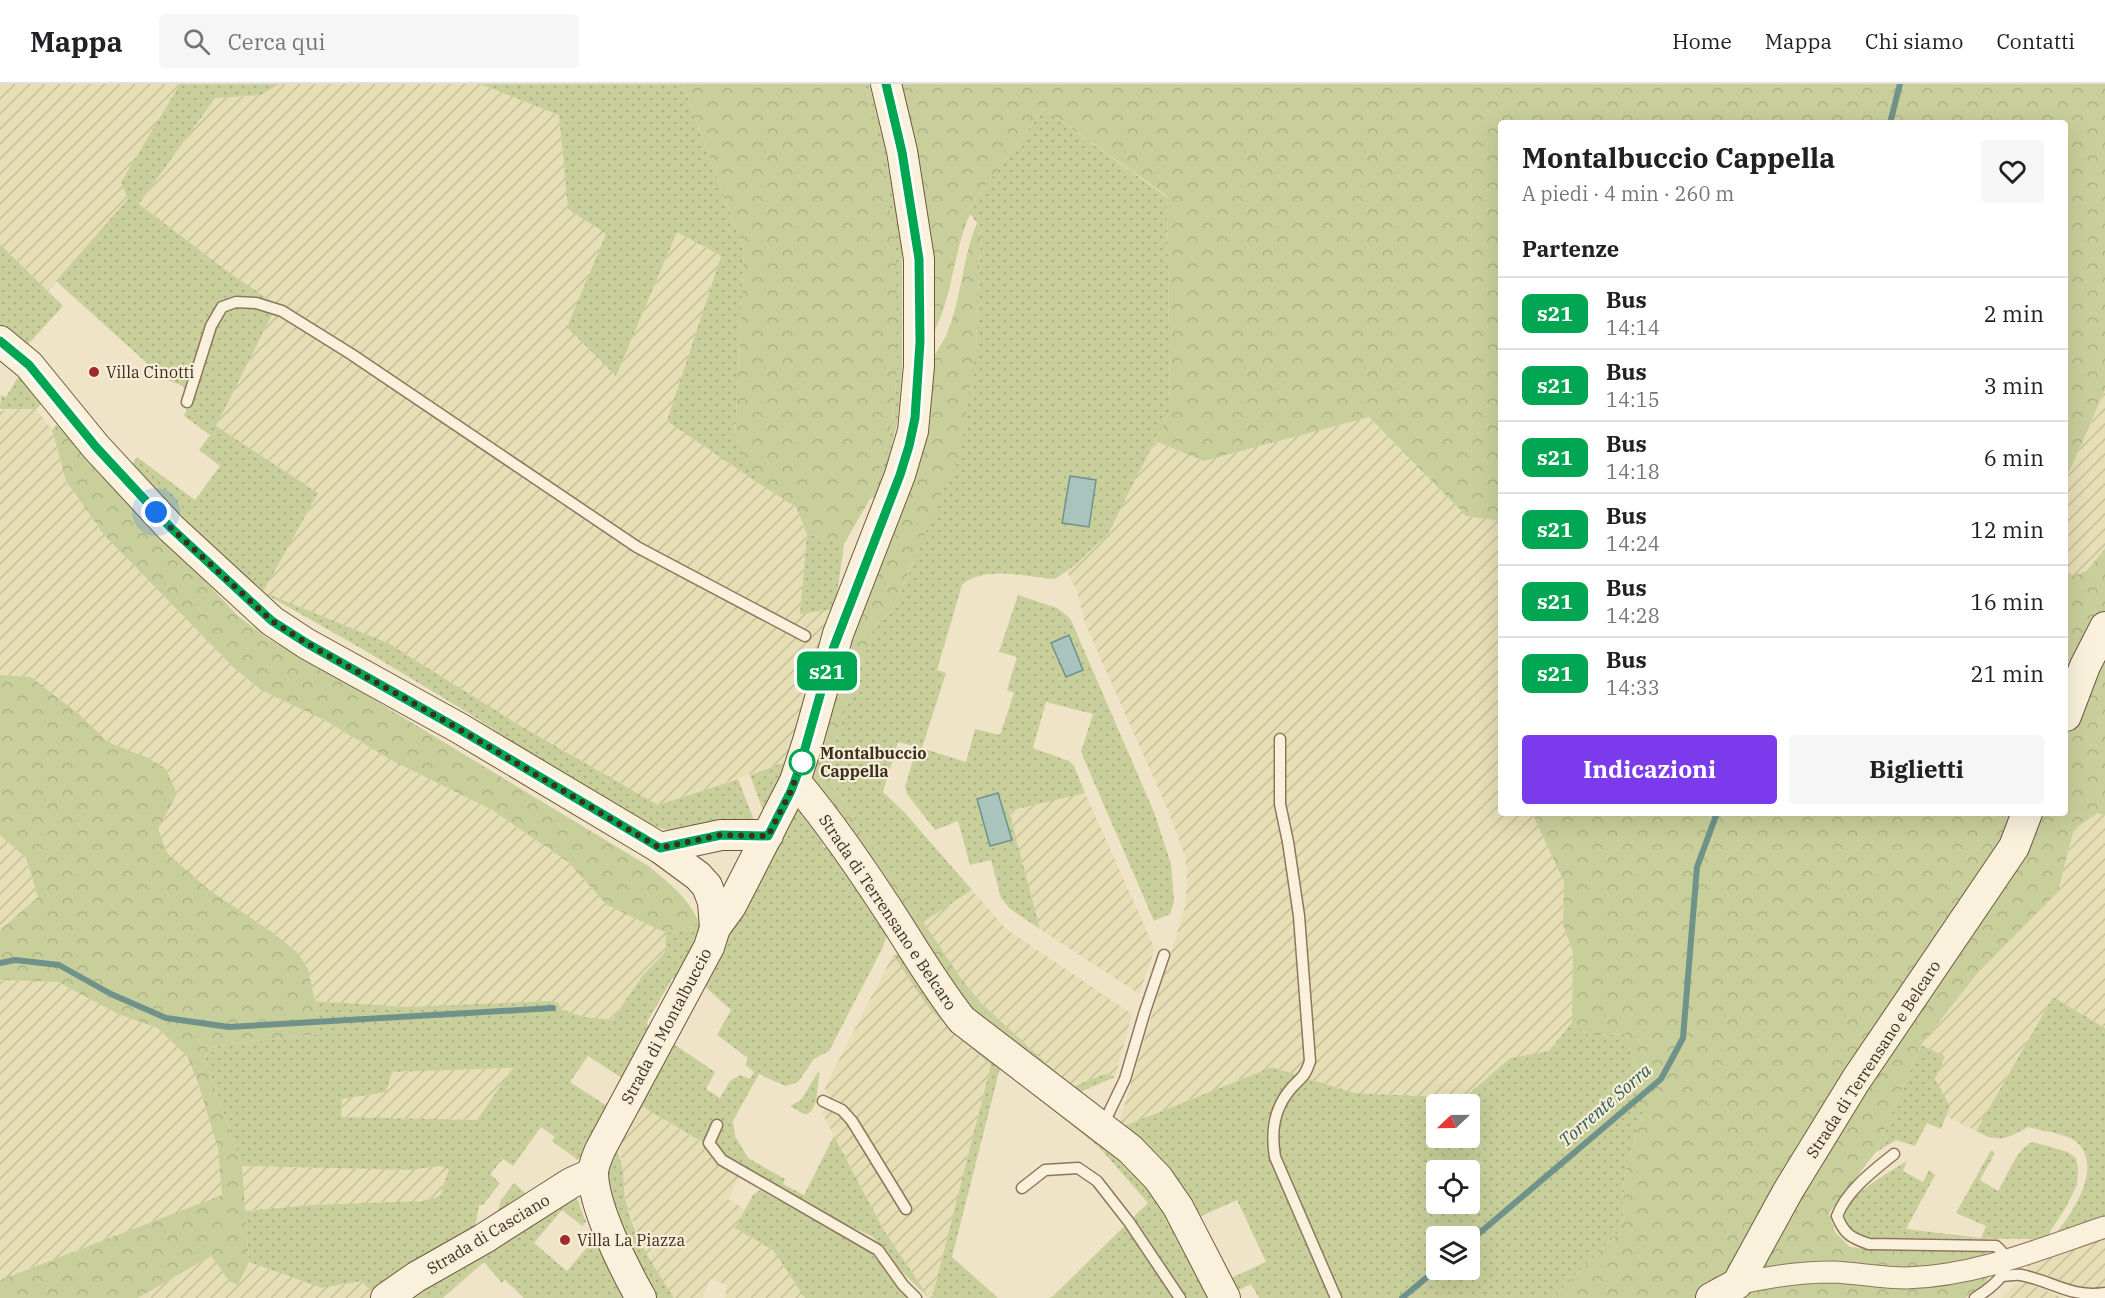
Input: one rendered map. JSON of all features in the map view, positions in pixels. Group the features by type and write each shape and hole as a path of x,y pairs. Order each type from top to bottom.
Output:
{"street":[{"path":"715,928 731,906 795,781 813,727 833,649 902,468 915,418 920,342 919,259 902,152 886,84"},
{"name":"Strada di Montalbuccio","path":"0,341 29,365 96,447 171,528 272,621 660,848 698,876 707,886 713,902 715,928 704,960 600,1150 593,1173"},
{"path":"2068,711 2085,666 2105,627"},
{"name":"Strada di Terrensano e Belcaro","path":"795,781 834,830 942,994 962,1020 1130,1149 1158,1178 1178,1207 1225,1298"},
{"name":"Strada di Terrensano e Belcaro","path":"1737,1284 1788,1191 1856,1080 2014,847 2026,816"},
{"path":"660,848 721,835 768,836"},
{"path":"593,1173 606,1226 626,1272 641,1298"},
{"name":"Strada di Casciano","path":"386,1298 416,1277 483,1239 571,1183 593,1173"},
{"path":"1711,1298 1737,1284 1780,1274 1833,1272 1905,1278 2004,1269 2105,1227"}],"lane":[{"path":"188,402 211,326 222,307 236,302 256,303 282,311 351,354 637,547 805,636"},
{"path":"1280,739 1280,804 1299,916 1310,1061 1305,1075 1290,1090 1277,1110 1272,1137 1275,1158 1336,1298"},
{"path":"1102,1127 1125,1079 1164,956"},
{"path":"823,1101 842,1110 852,1121 906,1209"},
{"path":"717,1125 709,1143 716,1155 878,1250 903,1285 916,1298"},
{"path":"1894,1154 1871,1173 1841,1207 1837,1216 1842,1229 1854,1239 1869,1244 1996,1246 2004,1251 2004,1269 1991,1288 1975,1298"},
{"path":"1022,1188 1045,1170 1078,1168 1097,1181 1129,1222 1180,1298"},
{"path":"2004,1269 2070,1294 2105,1293"}],"shaded area":[{"path":"0,84 180,84 121,182 129,199 48,291 0,244"},
{"path":"279,84 480,84 559,115 568,209 606,234 567,327 616,376 677,232 721,256 667,421 796,507 807,534 800,613 835,609 791,760 658,805 519,725 388,643 262,592 318,493 216,426 277,305 231,274 139,204 215,98 261,95"},
{"path":"2105,390 2105,549 2086,571 2073,576 2068,571 2068,474"},
{"path":"36,409 52,430 66,481 105,536 233,667 261,690 326,721 389,759 492,810 567,861 607,905 666,933 665,952 643,975 612,1020 585,1017 560,1009 406,1007 315,1001 308,969 297,952 272,932 208,889 168,854 158,829 177,794 148,758 108,742 79,714 31,677 0,675 0,412"},
{"path":"1369,417 1466,516 1498,521 1498,816 1533,816 1564,882 1563,925 1573,953 1572,1022 1549,1051 1510,1058 1469,1094 1426,1094 1426,1096 1354,1093 1272,1067 1117,1129 1185,907 1187,878 1185,856 1167,808 1085,623 1077,591 1067,571 1108,534 1155,441 1204,461"},
{"path":"1085,793 1153,945 1154,951 1139,994 1040,929 1009,811"},
{"path":"2098,813 2105,816 2105,1028 2053,997 1976,1131 1946,1116 1950,1106 1935,1079 1945,1056 1921,1045 1976,975 2058,891 2074,829"},
{"path":"0,835 26,858 38,897 0,930"},
{"path":"972,890 1006,929 1132,1014 1115,1077 1105,1074 1072,1087 981,1003 960,977 922,923"},
{"path":"893,955 928,1007 991,1065 932,1298 929,1298 885,1232 822,1113 831,1100 825,1090 826,1085"},
{"path":"0,980 58,982 118,1014 157,1028 187,1056 198,1083 218,1149 222,1195 0,1280"},
{"path":"514,1068 477,1120 341,1117 342,1099 386,1092 392,1072"},
{"path":"638,1104 706,1145 719,1164 740,1176 728,1199 745,1209 735,1228 773,1250 805,1298 725,1298 727,1285 710,1279 703,1298 674,1298 644,1251 626,1203 621,1157 615,1148"},
{"path":"242,1166 410,1170 440,1166 449,1169 440,1196 422,1201 310,1205 245,1211"},
{"path":"2105,1234 2105,1286 2085,1288 2071,1286 2028,1270 2027,1265"},
{"path":"211,1256 230,1282 237,1285 249,1262 322,1288 363,1281 374,1294 369,1298 138,1298"},
{"path":"2025,1282 2064,1298 2001,1298 2015,1284"}],"green space":[{"path":"180,84 279,84 261,95 215,98 139,204 231,274 277,305 216,426 318,493 263,592 388,643 519,725 658,805 738,779 754,820 712,829 680,831 657,827 625,813 465,711 262,592 130,467 137,457 195,500 220,466 199,450 210,435 184,416 191,400 183,386 168,380 148,364 56,281 128,199 121,182"},
{"path":"480,84 683,84 744,251 735,437 758,483 667,421 721,256 677,232 616,376 567,327 606,234 568,209 559,115"},
{"path":"683,84 865,84 880,149 896,249 897,372 892,423 880,471 870,499 844,544 807,534 796,507 758,483 735,438 744,251"},
{"path":"865,84 869,84 885,149 902,249 902,373 897,424 885,473 876,497 870,499 880,471 892,423 897,372 880,149"},
{"path":"899,84 2105,84 2105,390 2068,474 2068,120 1498,120 1498,521 1466,516 1369,417 1204,461 1155,441 1170,411 1167,196 1044,109 967,210 970,214 959,245 948,293 938,324 930,339"},
{"path":"1044,109 1167,197 1170,411 1108,534 1075,565 1055,579 994,574 982,575 962,585 937,670 946,673 922,748 966,762 975,729 1000,735 1014,693 1007,690 1017,657 999,652 1018,595 1057,608 1070,618 1154,812 1171,864 1174,902 1170,914 1154,921 1081,752 1093,714 1046,702 1033,748 1069,761 1074,766 1085,793 1009,811 1040,929 1010,909 1001,898 991,860 970,865 958,821 935,830 907,794 905,787 917,747 898,742 883,792 905,813 972,890 922,923 834,785 829,762 850,693 876,624 892,611 912,565 976,350 981,228 967,210"},
{"path":"977,223 981,228 976,350 960,452 892,611 876,624 850,693 829,763 834,785 854,819 960,977 981,1003 1055,1071 1063,1088 965,1016 808,772 930,362 944,340 952,320 968,250"},
{"path":"0,244 63,306 23,350 0,331"},
{"path":"20,374 43,403 36,409 0,409 1,395 6,397"},
{"path":"59,423 237,615 267,638 358,690 650,867 685,900 700,925 666,933 607,905 567,861 492,810 389,759 326,721 261,690 233,667 105,536 66,481 52,430"},
{"path":"807,534 844,544 835,609 800,614"},
{"path":"2105,549 2105,816 2098,813 2074,829 2058,891 1976,975 1921,1045 1875,1153 1829,1213 1835,1232 1850,1247 1892,1251 1984,1249 1988,1256 1987,1282 1965,1298 1552,1298 1623,1228 1624,1177 1644,1108 1627,1034 1590,1036 1572,1022 1573,953 1563,925 1564,882 1533,816 2068,816 2068,571 2073,576 2086,571"},
{"path":"0,675 31,677 79,714 108,742 148,758 166,769 177,794 158,829 168,854 208,889 272,932 297,952 308,969 319,1034 222,1045 208,1049 205,1059 242,1166 249,1262 238,1285 230,1282 211,1256 138,1298 0,1298 0,1280 222,1195 218,1149 198,1083 187,1056 157,1028 118,1014 58,982 0,980 0,930 38,897 26,858 0,835"},
{"path":"791,760 793,768 766,819 750,775"},
{"path":"800,808 823,832 823,847 837,849 889,928 883,947 829,1051 814,1059 798,1082 792,1084 785,1086 759,1074 733,1121 735,1136 748,1158 785,1179 783,1184 804,1195 834,1136 885,1232 929,1298 903,1273 873,1237 820,1212 638,1104 671,1042 715,1072 706,1089 720,1098 730,1081 740,1075 750,1079 754,1072 745,1065 748,1058 717,1035 731,1010 702,984 796,810"},
{"path":"700,925 701,934 684,974 672,979 647,1022 651,1037 591,1144 578,1160 552,1141 555,1137 541,1127 513,1166 503,1159 490,1174 500,1183 483,1205 479,1205 474,1233 374,1294 362,1281 322,1288 249,1262 245,1211 310,1205 422,1201 440,1196 449,1169 440,1166 410,1170 242,1166 205,1059 208,1049 222,1045 319,1034 315,1001 406,1007 550,1001 559,1003 560,1009 585,1017 612,1020 643,975 665,952 666,933","holes":["588,1056 622,1078 607,1106 570,1082","513,1068 477,1120 341,1117 342,1099 386,1092 392,1072"]},
{"path":"905,954 1155,1187 1218,1298 1048,1298 1053,1296 1148,1203 1100,1148 1000,1068 952,1257 998,1298 932,1298 991,1065 928,1007 893,955"},
{"path":"2053,997 2105,1028 2105,1220 2056,1233 2071,1212 2084,1186 2087,1161 2083,1150 2074,1140 2028,1127 2003,1138 1991,1137 1976,1131"},
{"path":"1572,1022 1590,1036 1627,1034 1644,1108 1624,1177 1623,1228 1552,1298 1259,1298 1251,1284 1235,1292 1229,1279 1266,1262 1237,1200 1197,1218 1117,1129 1272,1067 1354,1093 1426,1096 1426,1148 1480,1148 1480,1094 1469,1094 1510,1058 1549,1051"},
{"path":"1921,1045 1945,1056 1935,1079 1950,1106 1941,1129 1927,1123 1915,1146 1896,1140 1875,1153"},
{"path":"1055,1071 1072,1087 1105,1074 1115,1077 1076,1094 1063,1088"},
{"path":"818,1072 820,1073 816,1102 806,1115 790,1106 801,1100"},
{"path":"2033,1142 2068,1152 2076,1158 2078,1169 2077,1185 2065,1209 2047,1236 2038,1239 1869,1238 1852,1229 1845,1219 1847,1208 1855,1197 1882,1176 1907,1161 1903,1171 1923,1182 1929,1170 1935,1175 1906,1229 1981,1238 1986,1226 1956,1213 1991,1150 1995,1153 1980,1180 1998,1191 2017,1156"},
{"path":"615,1148 621,1161 626,1202 634,1228 674,1298 655,1298 633,1265 606,1181 609,1158"},
{"path":"514,1183 533,1200 496,1219 501,1200"},
{"path":"760,1190 863,1247 877,1259 907,1298 805,1298 773,1250 735,1228 753,1195"},
{"path":"576,1196 586,1222 582,1226 562,1210 534,1243 567,1271 595,1238 630,1298 524,1298 505,1280 502,1283 484,1262 443,1298 403,1298"}],"water":[{"path":"1070,476 1096,480 1089,527 1062,523"},
{"path":"1069,635 1083,670 1066,677 1051,643"},
{"path":"998,793 1012,840 990,846 977,799"}],"waterway":[{"name":"Torrente Sorra","path":"1891,120 1900,84"},
{"name":"Torrente Sorra","path":"1480,1233 1661,1079 1683,1038 1697,867 1716,816"},
{"path":"0,963 15,960 59,965 111,994 166,1018 229,1027 553,1008"},
{"name":"Torrente Sorra","path":"1402,1298 1426,1278"}],"bus line":[{"name":"s21","path":"0,341 29,365 96,447 171,528 272,621 660,848 721,835 768,836 799,770 838,634 900,475 913,431 919,366 919,259 902,152 886,84"}],"place":[{"name":"Villa Cinotti","path":"94,372"},
{"name":"Montalbuccio Cappella","path":"802,762"},
{"name":"Villa La Piazza","path":"565,1240"}],"route":[{"path":"156,512 272,621 660,848 721,835 768,836 791,791 804,756 802,762"}]}
